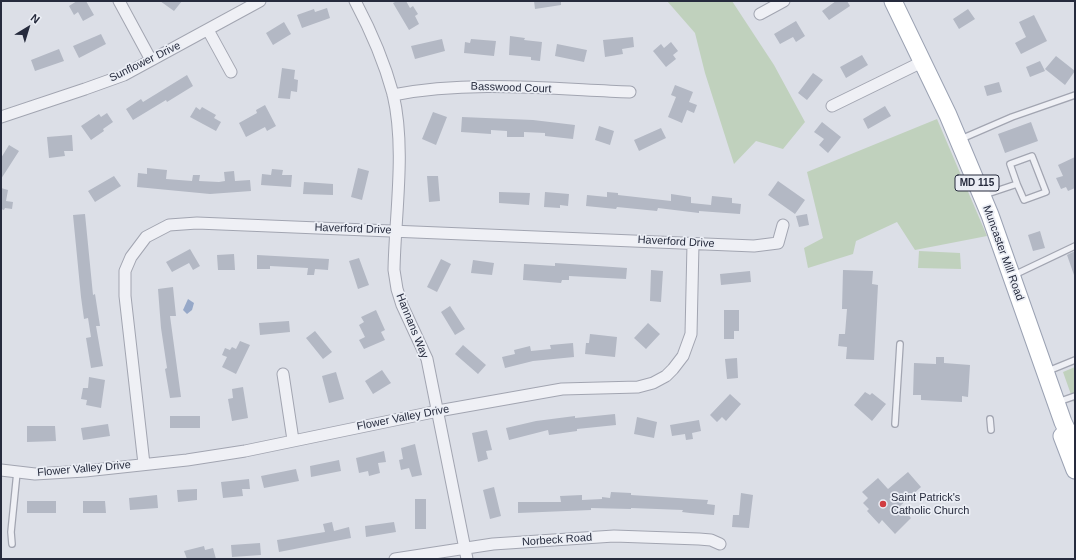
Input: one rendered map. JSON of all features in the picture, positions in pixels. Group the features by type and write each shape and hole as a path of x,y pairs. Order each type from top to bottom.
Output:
{"main road":[{"name":"Muncaster Mill Road","path":"894,2 958,140 982,196 1012,276 1063,422 1075,447"},
{"name":"Muncaster Mill Road","path":"1063,422 1062,435 1075,470"}],"street":[{"path":"119,1 151,60"},
{"name":"Sunflower Drive","path":"1,116 85,89 124,74 260,1"},
{"name":"Hannans Way","path":"355,1 375,39 393,95 398,134 398,179 394,230 394,270 397,289 402,305 427,359 466,554"},
{"path":"760,14 784,1"},
{"path":"208,30 231,72"},
{"path":"832,106 922,62"},
{"name":"Basswood Court","path":"393,95 427,88 460,86 630,92"},
{"name":"Haverford Drive","path":"144,464 125,296 125,271 131,257 146,237 169,225 197,223 394,230 754,246 778,243 783,225"},
{"name":"Flower Valley Drive","path":"1,470 35,474 85,471 188,460 438,411 562,389 638,387 666,376 674,369 683,356 691,334 693,244"},
{"path":"283,374 293,440"},
{"name":"Norbeck Road","path":"395,559 466,554 492,544 614,536 699,539 711,540 720,544"}],"lane":[{"path":"958,140 1012,117 1075,95"},
{"path":"1032,156 1046,192 1024,200 1018,184 1010,164 1032,156"},
{"path":"982,196 1018,184"},
{"path":"1012,276 1075,246"},
{"path":"895,424 900,344"},
{"path":"1046,372 1075,360"},
{"path":"1056,402 1075,396"},
{"path":"990,419 991,430"},
{"path":"12,544 11,532 17,472"}],"green space":[{"path":"667,1 732,1 774,65 805,122 783,149 756,141 734,164 705,73 695,33"},
{"path":"937,119 987,236 915,250 897,222 856,241 853,254 808,268 804,248 823,238 807,172"},
{"path":"919,251 960,253 961,269 918,268"},
{"path":"1075,367 1075,402 1074,403 1063,372"}],"water":[{"path":"188,299 194,303 192,310 187,314 183,310"}],"building":[{"path":"77,1 86,1 94,15 83,21 78,12 74,15 69,6"},
{"path":"160,1 182,1 174,11"},
{"path":"397,1 406,1 410,8 413,6 418,14 415,16 419,24 409,30 393,3"},
{"path":"534,1 561,1 561,5 535,9"},
{"path":"836,1 847,1 850,6 829,20 822,11"},
{"path":"327,8 330,18 302,28 297,15 314,9 315,12"},
{"path":"968,9 975,19 959,29 953,19"},
{"path":"1034,15 1047,41 1021,54 1015,43 1026,37 1019,22"},
{"path":"796,21 805,36 796,42 793,37 780,44 774,34"},
{"path":"284,22 291,34 273,45 266,33"},
{"path":"101,34 106,44 79,58 73,46"},
{"path":"510,36 525,38 524,40 542,42 540,61 531,60 531,57 509,55"},
{"path":"633,37 634,47 622,49 623,54 605,57 603,40"},
{"path":"442,39 445,51 415,59 411,46"},
{"path":"471,39 496,41 494,56 464,53 465,42 470,43"},
{"path":"671,42 678,51 673,55 676,59 666,67 653,51 661,44 664,48"},
{"path":"557,44 587,50 584,62 555,56"},
{"path":"59,49 64,61 35,71 31,60"},
{"path":"862,55 868,65 846,78 840,67"},
{"path":"1056,56 1075,71 1065,85 1045,69"},
{"path":"1040,61 1045,71 1030,77 1026,67"},
{"path":"282,68 295,70 294,79 298,80 297,92 291,91 290,99 278,98"},
{"path":"813,73 823,80 807,100 798,93"},
{"path":"187,75 193,86 133,120 126,109 141,99 143,102"},
{"path":"999,82 1002,92 987,96 984,86"},
{"path":"675,85 693,92 689,102 697,105 694,113 687,110 682,123 668,117 676,97 671,95"},
{"path":"265,105 276,126 267,131 265,127 246,137 239,123 257,113 256,110"},
{"path":"885,106 891,116 868,129 863,119"},
{"path":"196,107 200,110 202,107 216,115 214,118 221,122 216,131 190,117"},
{"path":"433,112 447,117 436,145 422,139"},
{"path":"107,113 113,122 103,129 104,131 91,140 81,126 99,114 101,117"},
{"path":"462,117 533,120 575,125 573,139 545,136 545,133 524,132 524,137 507,137 507,131 491,130 491,134 461,132"},
{"path":"822,122 841,137 828,153 819,145 824,139 814,132"},
{"path":"1031,122 1038,141 1005,153 998,134"},
{"path":"599,126 614,131 610,145 595,140"},
{"path":"661,128 666,138 639,151 634,140"},
{"path":"72,135 73,151 64,151 65,156 49,158 47,137"},
{"path":"9,145 19,151 1,179 1,158"},
{"path":"1075,157 1075,188 1068,191 1066,187 1061,189 1056,178 1063,176 1058,165"},
{"path":"147,168 167,170 166,179 192,181 193,175 200,175 199,181 219,182 225,181 224,172 234,171 235,181 250,180 251,191 210,194 137,187 138,173 147,174"},
{"path":"358,168 369,171 362,200 351,197"},
{"path":"272,169 283,170 282,175 292,175 291,187 261,185 262,174 271,175"},
{"path":"114,176 121,186 95,202 88,191"},
{"path":"427,176 438,176 440,201 429,202"},
{"path":"778,181 805,200 795,214 768,195"},
{"path":"304,182 333,184 333,195 303,194"},
{"path":"1,188 8,190 6,201 13,202 12,209 1,209"},
{"path":"499,192 530,193 529,205 499,203"},
{"path":"545,192 569,194 568,206 560,205 560,208 544,207"},
{"path":"607,192 618,193 618,195 671,201 671,194 691,197 691,203 711,205 712,196 732,198 732,203 741,204 740,214 699,211 699,213 658,208 657,211 586,206 587,195 607,197"},
{"path":"85,214 93,295 95,294 100,326 96,326 103,366 91,368 86,338 91,337 88,318 84,319 73,215"},
{"path":"807,214 809,225 799,227 796,216"},
{"path":"1040,231 1045,248 1033,251 1028,235"},
{"path":"190,249 200,266 193,270 189,263 172,272 166,262"},
{"path":"1075,251 1075,275 1074,275 1067,255"},
{"path":"234,254 235,270 218,270 217,255"},
{"path":"257,255 329,259 328,270 315,269 314,275 307,275 308,268 270,266 270,269 257,269"},
{"path":"359,258 369,285 358,289 349,261"},
{"path":"441,259 451,264 437,292 427,287"},
{"path":"473,260 494,263 492,275 471,273"},
{"path":"555,263 627,268 626,279 569,276 569,280 562,280 561,283 523,280 524,264 555,266"},
{"path":"651,270 663,271 661,302 650,301"},
{"path":"843,270 873,271 872,284 878,285 874,360 846,359 847,347 838,346 839,334 845,334 847,309 842,309"},
{"path":"750,271 751,282 721,285 720,274"},
{"path":"173,287 176,316 170,316 181,397 170,398 165,369 167,368 161,328 158,289"},
{"path":"450,306 465,329 455,335 441,312"},
{"path":"376,310 385,330 381,332 385,340 364,349 359,340 365,337 359,325 364,322 361,317"},
{"path":"724,310 739,310 739,331 734,331 734,339 724,339"},
{"path":"289,321 290,332 260,335 259,323"},
{"path":"648,323 660,334 646,349 634,338"},
{"path":"315,331 332,352 323,359 306,338"},
{"path":"590,334 617,337 615,357 585,354 586,343 589,343"},
{"path":"240,341 250,345 236,374 222,367 227,357 222,355 225,348 230,350 232,347 236,349"},
{"path":"573,343 574,357 533,361 505,368 502,357 515,354 514,350 530,346 531,351 551,349 550,345"},
{"path":"463,345 486,365 478,374 455,354"},
{"path":"936,357 944,357 944,363 970,365 968,397 962,396 962,402 921,400 921,395 913,395 914,363 936,364"},
{"path":"737,358 738,378 727,379 725,359"},
{"path":"382,370 391,383 373,394 365,381"},
{"path":"336,372 344,399 329,403 322,376"},
{"path":"89,377 105,380 101,408 86,405 87,400 81,399 83,388 88,388"},
{"path":"243,387 248,418 232,421 228,399 233,398 232,389"},
{"path":"865,392 870,395 872,393 886,404 872,421 854,405"},
{"path":"730,394 741,404 726,421 722,417 717,422 710,415"},
{"path":"615,414 616,425 577,429 577,431 549,435 548,430 509,440 506,428 536,421 575,416 575,418"},
{"path":"170,416 200,416 200,428 170,428"},
{"path":"637,417 657,422 654,438 634,434"},
{"path":"699,420 701,431 692,433 693,439 686,440 685,434 672,436 670,425"},
{"path":"108,424 110,436 83,440 81,428"},
{"path":"27,426 55,426 56,441 27,442"},
{"path":"487,430 492,450 486,451 488,459 478,462 472,433"},
{"path":"415,444 422,475 412,477 409,468 401,470 399,460 403,459 401,448"},
{"path":"384,451 386,462 378,463 380,473 369,476 368,471 359,473 356,458"},
{"path":"339,460 341,471 311,477 310,466"},
{"path":"296,469 299,481 264,488 261,476"},
{"name":"Saint Patrick's Catholic Church","path":"908,472 921,487 900,506 911,518 895,534 882,520 879,524 867,511 869,509 863,503 868,498 862,492 878,478 888,489"},
{"path":"249,479 250,489 242,489 243,496 223,498 221,482"},
{"path":"494,487 501,516 490,519 483,490"},
{"path":"197,489 197,500 178,502 177,490"},
{"path":"611,492 631,493 631,495 708,500 707,504 715,505 714,515 682,512 683,510 631,508 591,508 591,510 518,513 518,502 561,502 560,496 582,495 582,500 602,499 602,497 610,498"},
{"path":"741,493 753,495 749,528 732,527 733,515 739,515"},
{"path":"157,495 158,508 130,510 129,498"},
{"path":"415,499 426,499 426,529 415,529"},
{"path":"27,501 56,501 56,513 27,513"},
{"path":"83,501 105,501 106,513 83,513"},
{"path":"332,522 334,531 349,527 351,538 279,552 277,540 325,532 323,524"},
{"path":"394,522 396,532 366,537 365,526"},
{"path":"260,543 261,555 232,557 231,545"},
{"path":"204,546 205,550 213,548 216,559 187,559 184,551"}],"place":[{"name":"Saint Patrick's Catholic Church","path":"883,504"}]}
